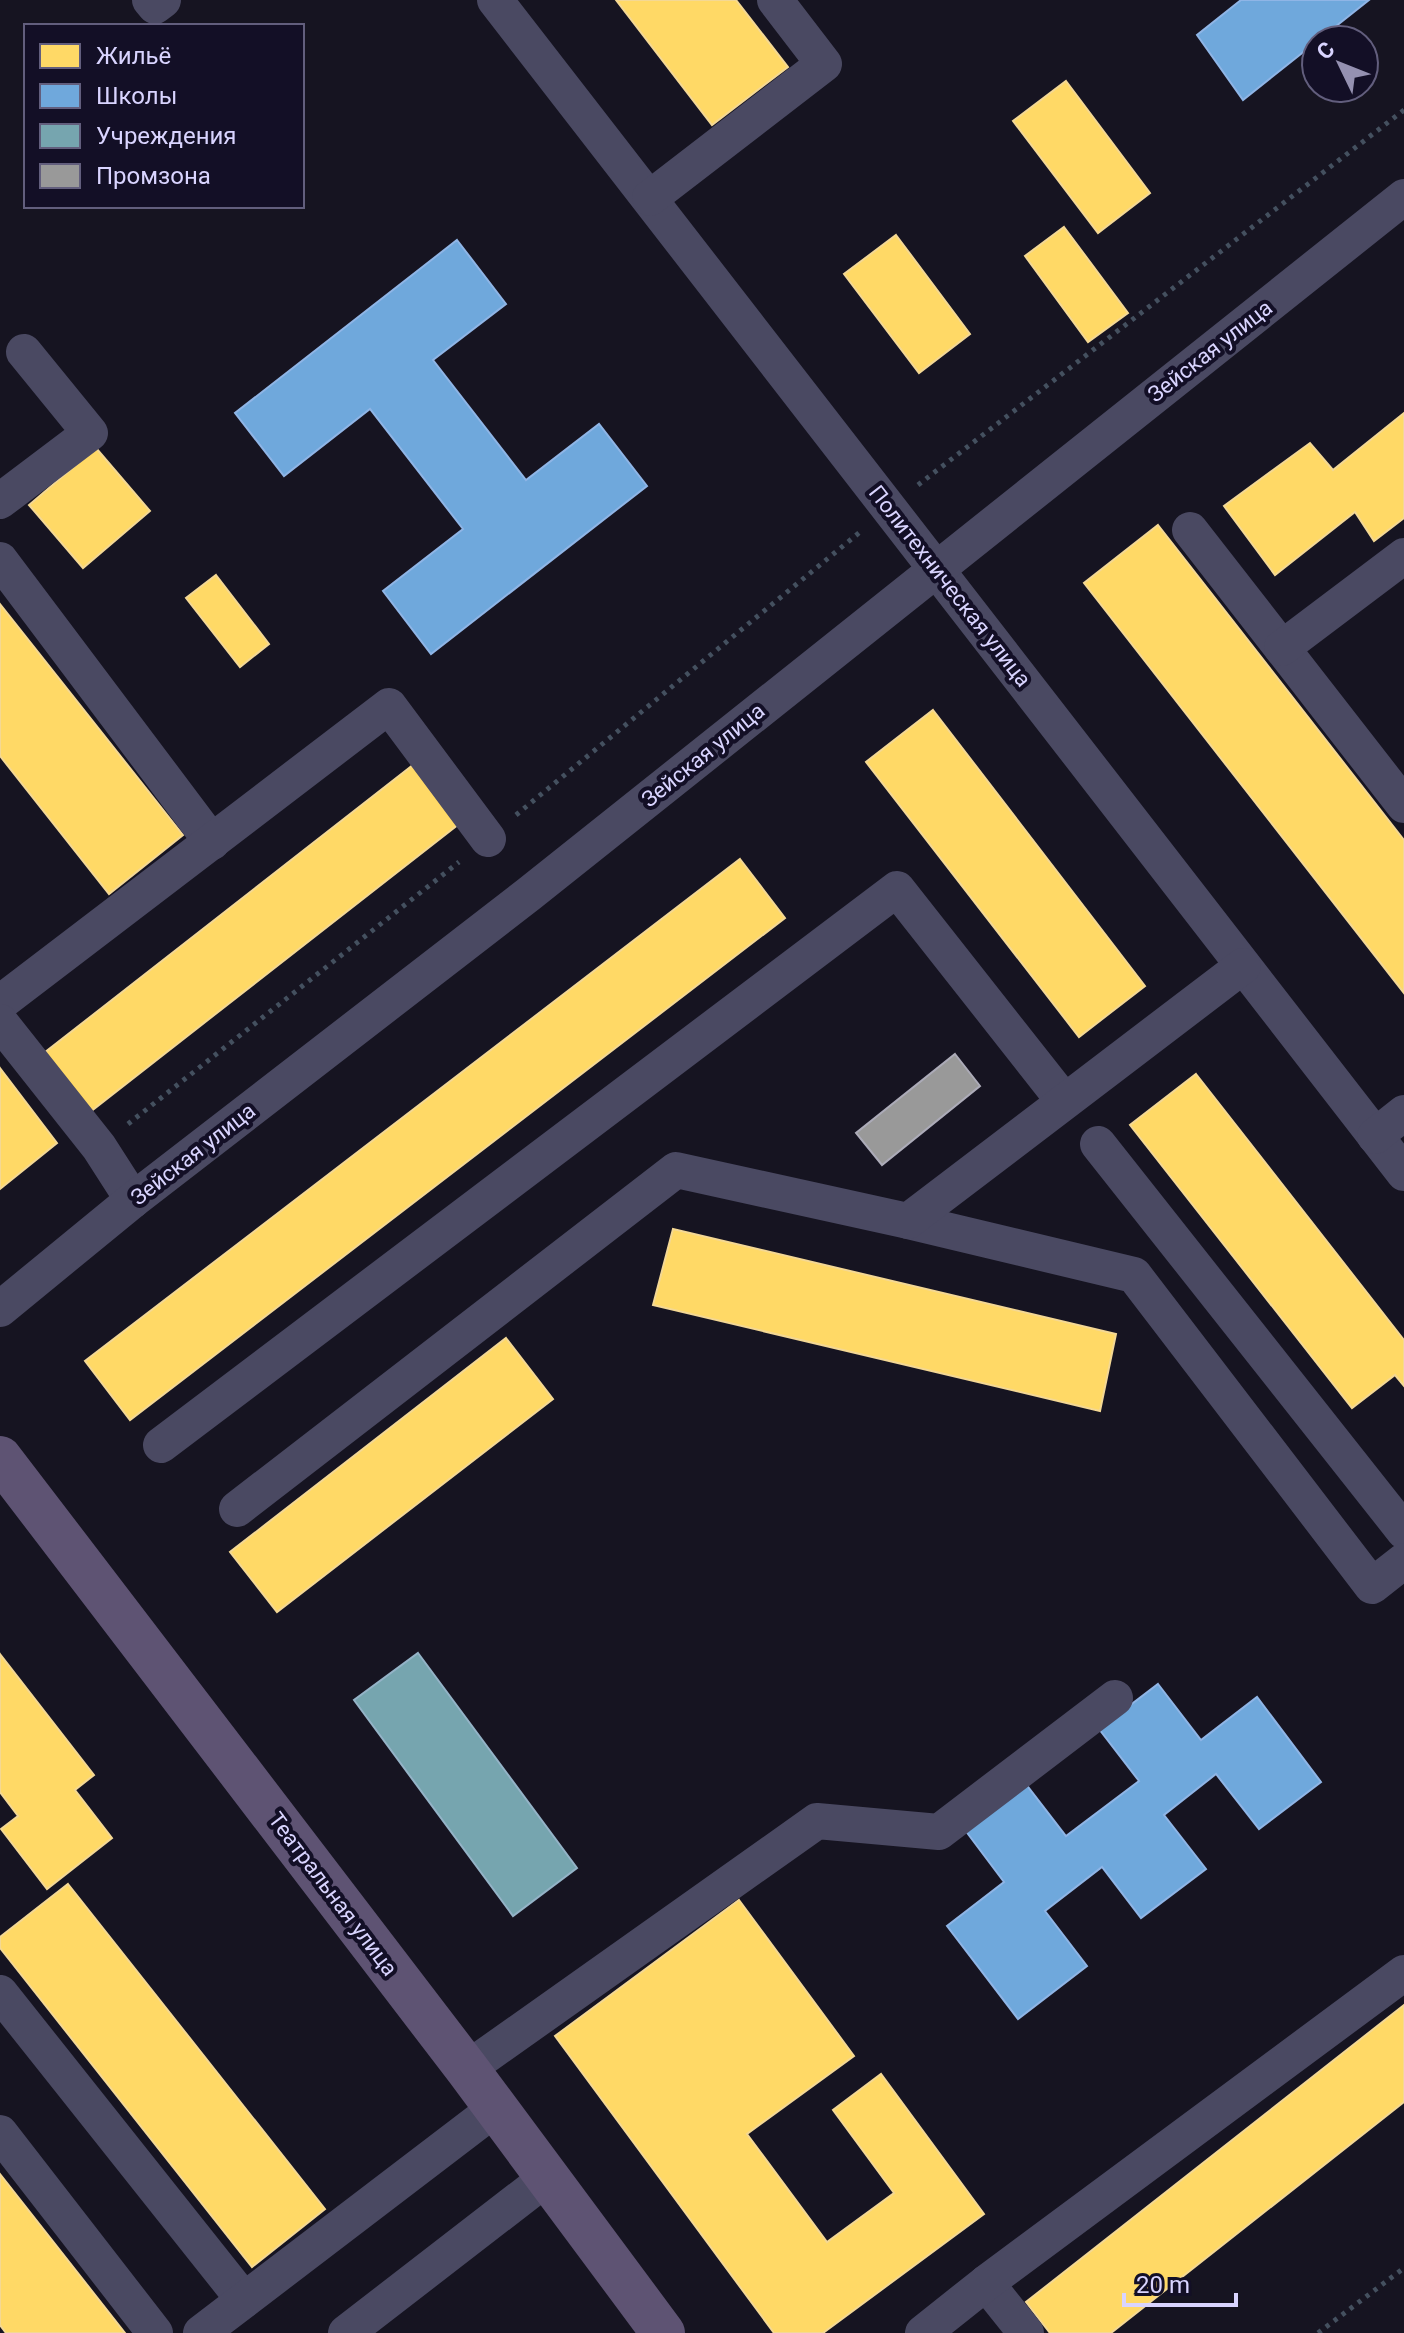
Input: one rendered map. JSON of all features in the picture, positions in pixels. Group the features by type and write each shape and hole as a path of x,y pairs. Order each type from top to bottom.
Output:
{"main road":[{"name":"Театральная улица","path":"0,1458 467,2069 663,2333"}],"street":[{"path":"150,0 155,6 163,0"},
{"name":"Политехническая улица","path":"495,0 1404,1173"},
{"path":"650,198 824,64 775,0"},
{"name":"Зейская улица","path":"0,1309 133,1200 529,894 1404,197"},
{"path":"0,501 90,433 24,352"},
{"path":"1190,530 1404,805"},
{"path":"1282,648 1404,556"},
{"path":"0,560 212,842"},
{"path":"0,1003 389,706 488,839"},
{"path":"161,1445 897,889 1064,1101"},
{"path":"908,1221 1243,966"},
{"path":"0,1022 99,1147 133,1200"},
{"path":"1375,1136 1404,1113"},
{"path":"1098,1144 1404,1531"},
{"path":"237,1509 676,1170 1134,1275 1372,1586 1404,1561"},
{"path":"467,2069 817,1821 939,1832 1115,1698"},
{"path":"923,2333 1404,1973"},
{"path":"0,1993 244,2300"},
{"path":"201,2333 496,2108"},
{"path":"0,2133 155,2333"},
{"path":"346,2333 548,2177"},
{"path":"986,2283 1026,2333"}],"path":[{"path":"99,1147 488,839 889,508 1404,110"},
{"path":"1318,2333 1404,2268"}],"building: Жильё":[{"path":"616,0 736,0 788,67 712,125"},
{"path":"1066,81 1150,193 1098,233 1013,121"},
{"path":"1064,227 1128,313 1088,342 1025,256"},
{"path":"896,235 970,334 919,373 844,274"},
{"path":"1404,413 1404,518 1374,541 1355,512 1275,575 1224,506 1310,443 1333,470"},
{"path":"96,448 150,511 83,568 29,505"},
{"path":"1158,525 1404,840 1404,993 1084,583"},
{"path":"216,575 269,644 240,667 186,598"},
{"path":"0,604 183,835 109,894 0,756"},
{"path":"933,710 1145,986 1079,1037 866,762"},
{"path":"418,761 464,820 90,1112 44,1053"},
{"path":"740,859 785,918 130,1420 85,1361"},
{"path":"0,1068 57,1143 0,1189"},
{"path":"1196,1074 1404,1340 1404,1386 1395,1375 1352,1408 1130,1125"},
{"path":"673,1229 1116,1334 1100,1411 653,1305"},
{"path":"506,1338 553,1399 277,1612 230,1552"},
{"path":"0,1654 94,1775 75,1790 112,1838 47,1889 1,1829 18,1816 0,1792"},
{"path":"68,1884 325,2209 252,2267 0,1948 0,1937"},
{"path":"739,1900 854,2056 747,2134 827,2242 894,2193 833,2110 881,2074 984,2214 823,2333 774,2333 555,2036"},
{"path":"1404,2005 1404,2102 1111,2333 1050,2333 1026,2302"},
{"path":"0,2174 125,2333 6,2333 0,2325"}],"building: Школы":[{"path":"1241,0 1369,0 1339,24 1300,24 1300,55 1243,100 1197,35"},
{"path":"457,240 506,304 433,360 526,480 599,424 647,486 431,654 383,591 463,529 370,409 284,476 235,413"},
{"path":"1158,1684 1201,1740 1257,1697 1321,1782 1259,1829 1216,1774 1164,1815 1206,1869 1141,1918 1102,1867 1045,1911 1087,1966 1018,2019 947,1926 1004,1882 965,1830 1025,1783 1066,1836 1139,1781 1099,1729"}],"building: Учреждения":[{"path":"418,1653 577,1868 513,1916 354,1700"}],"building: Промзона":[{"path":"955,1054 980,1086 882,1165 856,1133"}]}
